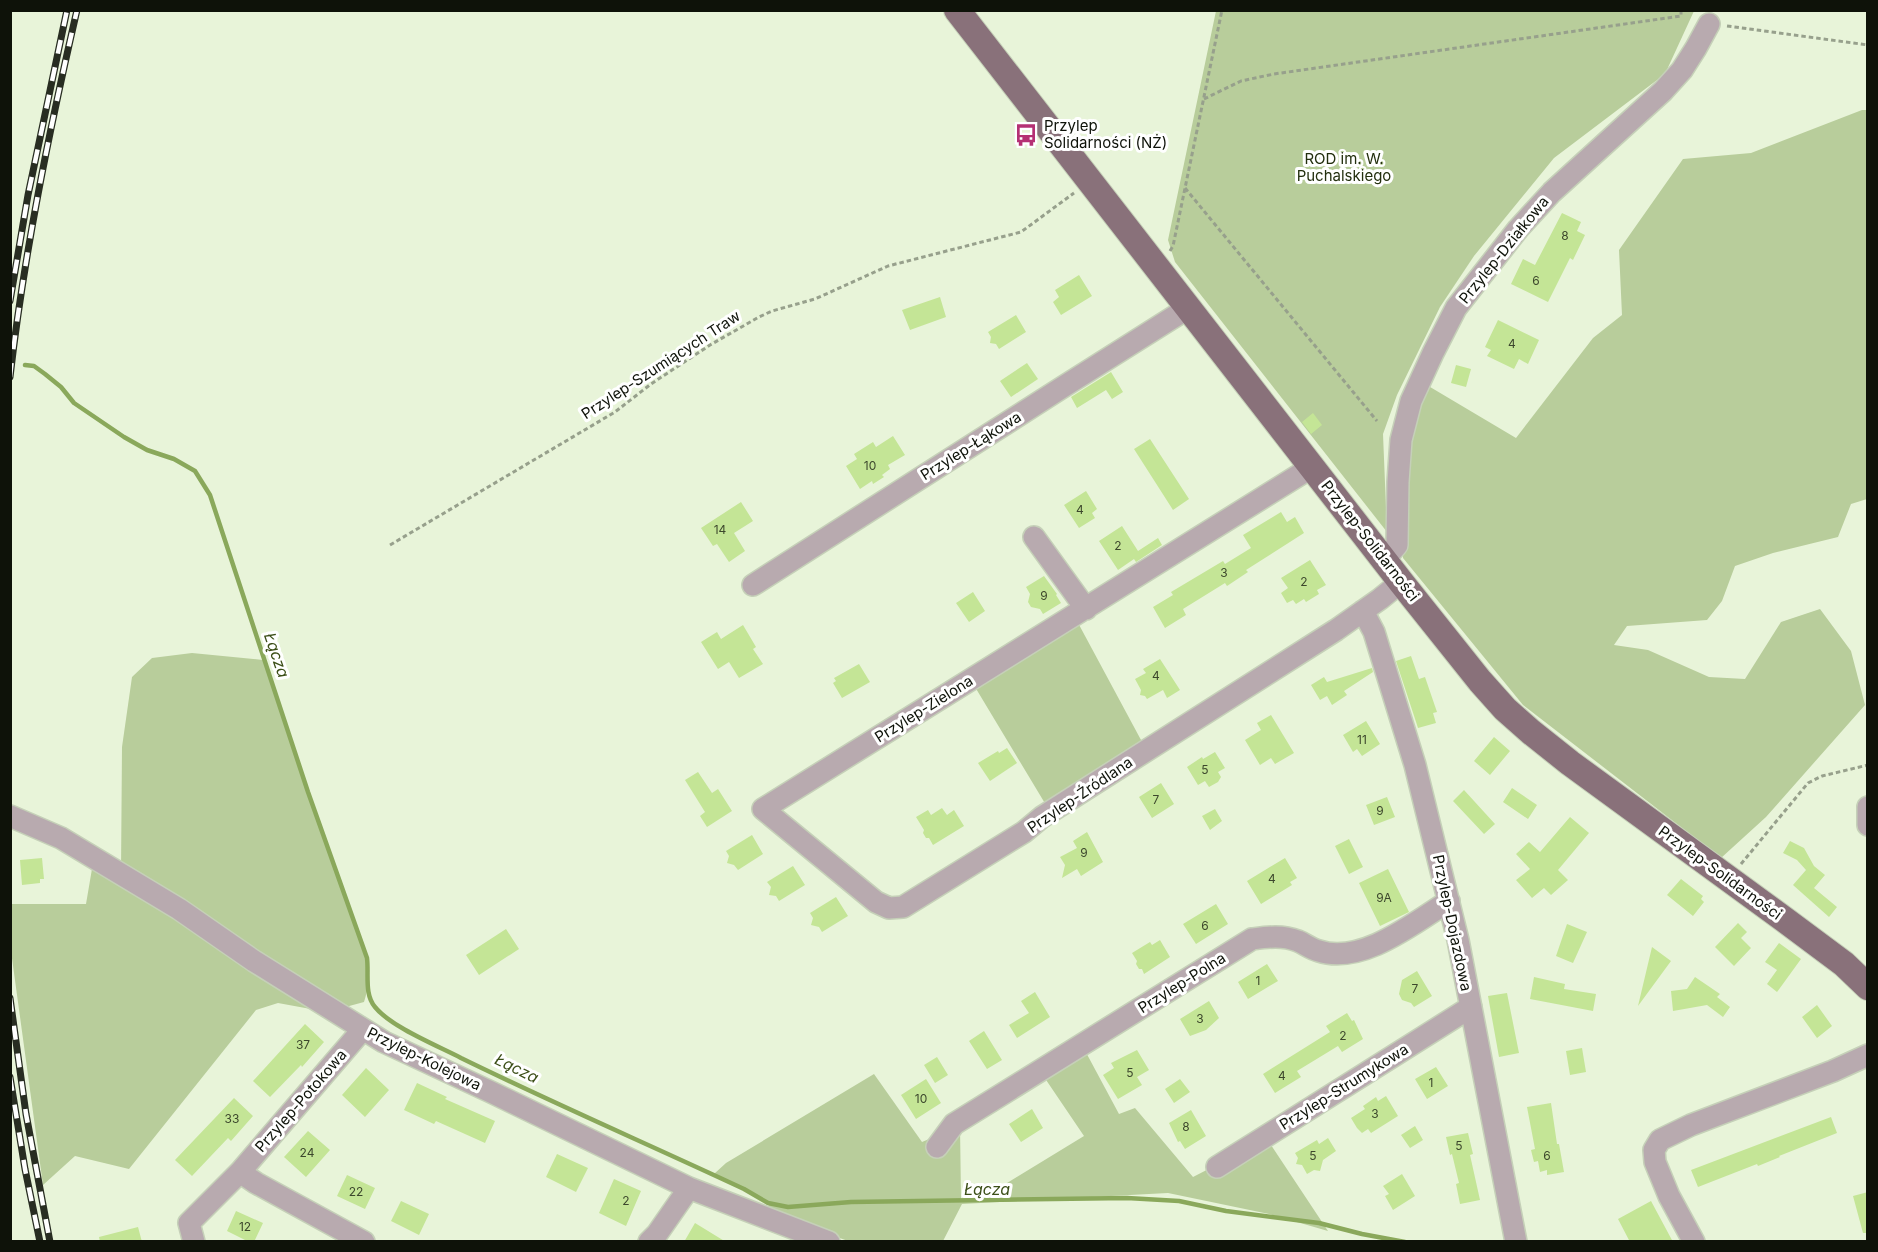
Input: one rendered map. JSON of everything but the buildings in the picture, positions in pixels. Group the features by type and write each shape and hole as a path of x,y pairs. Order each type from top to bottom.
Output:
{"main road":[{"name":"Przylep-Solidarności","path":"957,10 1384,561 1480,681 1522,725 1593,780 1844,964 1868,987"}],"street":[{"name":"Przylep-Działkowa","path":"1384,561 1397,545 1401,440 1411,401 1456,308 1518,229 1552,192 1663,91 1682,70 1709,24"},
{"name":"Przylep-Łąkowa","path":"753,585 1188,308"},
{"name":"Przylep-Zielona","path":"763,809 1312,467"},
{"path":"1034,537 1086,609"},
{"name":"Przylep-Źródlana","path":"763,809 876,902 889,908 903,907 1024,832 1042,817 1336,630 1401,582"},
{"name":"Przylep-Dojazdowa","path":"1363,611 1374,632 1408,744 1449,901 1516,1242"},
{"path":"1867,825 1868,807"},
{"name":"Przylep-Kolejowa","path":"10,816 61,838 179,909 254,961 384,1042 689,1188 829,1242"},
{"name":"Przylep-Polna","path":"937,1147 954,1124 1252,939 1274,936 1296,940 1320,952 1343,954 1363,951 1384,942 1449,901"},
{"name":"Przylep-Strumykowa","path":"1217,1167 1471,1008"},
{"name":"Przylep-Potokowa","path":"194,1242 189,1223 240,1172 363,1029"},
{"path":"1694,1242 1668,1196 1655,1162 1654,1150 1660,1140 1690,1125 1833,1071 1868,1055"},
{"path":"240,1172 256,1184 364,1242"},
{"path":"649,1242 689,1188"}],"path":[{"path":"1159,271 1173,246 1222,10"},
{"path":"1204,99 1241,81 1274,74 1681,16 1681,10"},
{"path":"1709,24 1868,45"},
{"name":"Przylep-Szumiących Traw","path":"390,545 615,412 651,384 710,345 759,317 815,299 888,266 1022,232 1090,182"},
{"path":"1185,188 1377,421"},
{"path":"1729,879 1808,783 1822,776 1868,765"}],"green space":[{"name":"ROD im. W. Puchalskiego","path":"1216,11 1694,11 1665,74 1554,158 1474,256 1440,307 1397,395 1383,434 1387,532 1175,262 1168,240"},
{"path":"1867,110 1867,499 1851,504 1838,537 1773,553 1735,566 1722,601 1707,620 1627,626 1614,645 1648,650 1709,677 1745,679 1781,622 1820,609 1851,651 1865,705 1766,817 1721,858 1523,705 1403,558 1399,472 1420,381 1516,438 1593,338 1622,315 1619,250 1683,159 1751,153"},
{"path":"1077,621 1148,753 1052,815 972,682"},
{"path":"192,653 263,660 367,958 366,996 364,1002 327,1012 278,1003 256,1010 129,1169 75,1156 43,1185 11,951 10,904 86,904 93,863 121,873 122,747 132,677 152,658"},
{"path":"1082,1045 1119,1114 1135,1108 1193,1177 1267,1139 1328,1231 1269,1214 1168,1193 962,1204 943,1241 848,1241 798,1223 770,1216 768,1203 714,1174 726,1163 874,1074 922,1142 960,1126 961,1199 1007,1200 1007,1183 1084,1136 1040,1071"}],"waterway":[{"name":"Łącza","path":"25,365 34,366 61,387 74,403 124,437 195,471 210,495 308,792 367,958 369,996 375,1007 392,1022 415,1036 496,1075 744,1189 768,1203 788,1207 851,1202 1127,1198 1179,1201 1226,1211 1319,1223 1405,1242"}],"railway":[{"path":"10,301 28,195 67,10"},
{"path":"10,377 22,285 38,193 77,10"},
{"path":"10,998 26,1114 50,1242"},
{"path":"10,1077 40,1242"}],"place":[{"name":"Przylep Solidarności (NŻ)","path":"1026,135"}]}
